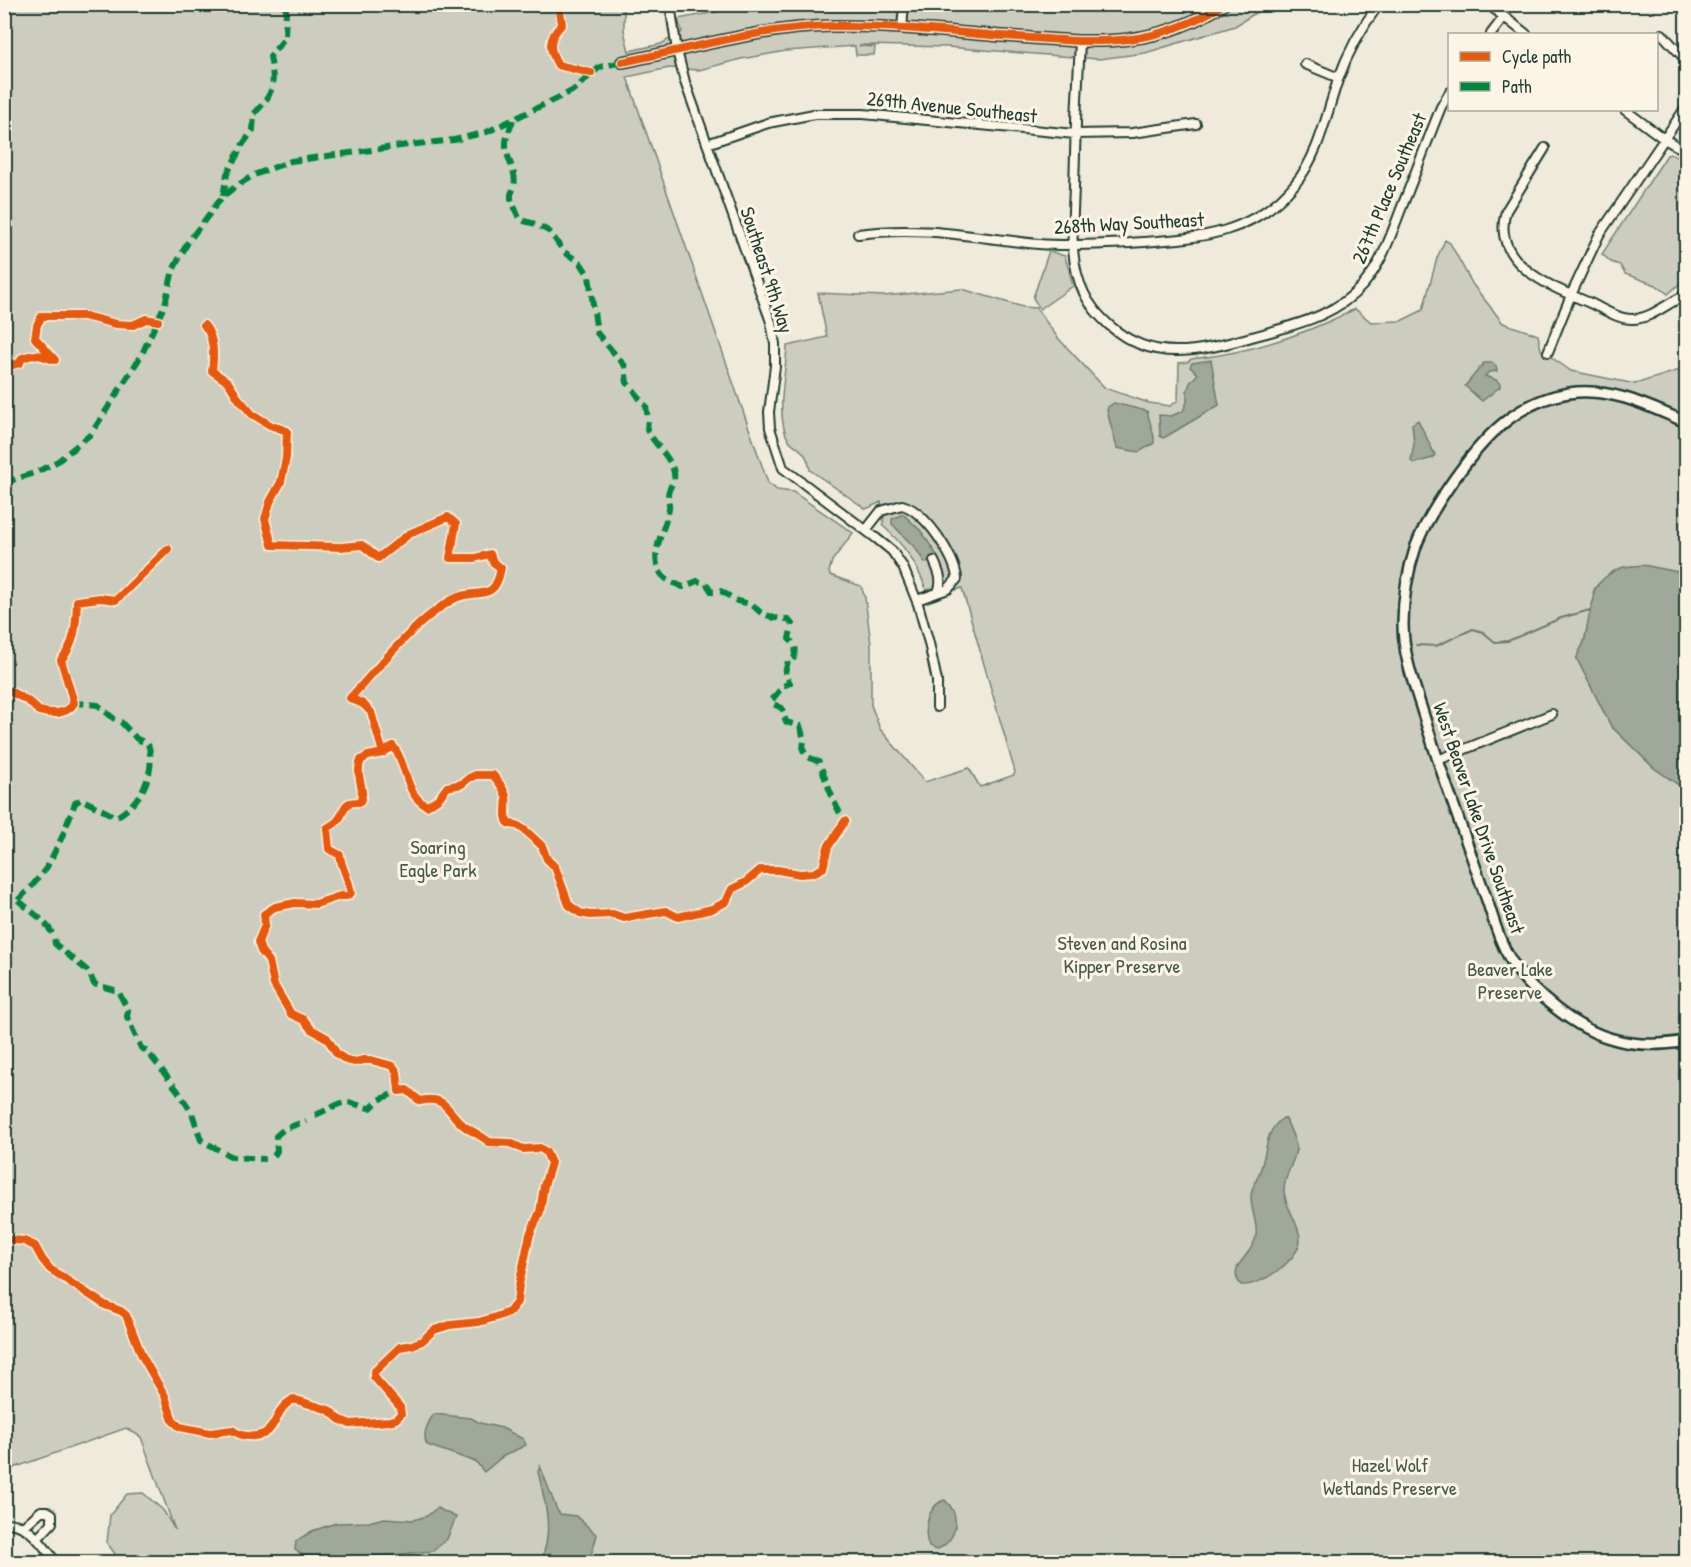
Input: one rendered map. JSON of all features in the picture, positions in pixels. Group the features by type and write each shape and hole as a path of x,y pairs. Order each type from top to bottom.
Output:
{"street":[{"name":"Southeast 9th Way","path":"670,4 677,51 685,82 771,322 775,344 775,366 769,412 770,428 783,468 892,551 903,567 917,600 929,643 937,681 937,706"},
{"path":"902,29 904,4"},
{"path":"622,62 749,36 833,26 1080,42 1114,42 1158,35 1191,23 1224,4"},
{"name":"268th Way Southeast","path":"858,234 884,231 933,231 1073,246 1223,233 1256,218 1282,198 1303,173 1313,156 1339,78 1363,26 1379,4"},
{"path":"1488,4 1525,33"},
{"path":"1492,33 1504,17"},
{"path":"1662,34 1686,60"},
{"name":"267th Place Southeast","path":"1080,42 1075,134 1073,246 1078,277 1083,292 1092,307 1113,329 1131,340 1160,350 1174,352 1189,352 1225,344 1306,322 1333,310 1347,300 1363,284 1379,261 1448,94"},
{"path":"1305,64 1339,78"},
{"path":"1548,352 1599,235 1686,107"},
{"path":"1626,111 1664,139 1686,151"},
{"name":"269th Avenue Southeast","path":"707,144 788,118 832,114 863,114 1075,134 1132,133 1196,124"},
{"path":"1545,148 1506,211 1504,230 1511,250 1527,272 1571,295 1629,319 1644,317 1686,295"},
{"name":"West Beaver Lake Drive Southeast","path":"1686,422 1628,398 1593,393 1578,392 1557,396 1524,408 1492,433 1466,463 1426,525 1413,556 1404,606 1404,643 1408,664 1438,760 1512,962 1534,989 1554,1006 1601,1036 1631,1043 1686,1041"},
{"path":"866,530 881,512 902,505 914,510 936,535 954,566 957,574 955,583 948,589 917,600"},
{"path":"934,561 940,578 941,586 938,592"},
{"path":"1438,760 1552,714"},
{"path":"24,1526 41,1511 52,1514 52,1523 37,1539"},
{"path":"4,1522 24,1526 56,1563"}],"green space":[{"path":"1015,4 1023,7 1115,11 1145,4 1268,5 1235,26 1145,53 1099,59 947,47 866,45 859,46 875,47 874,55 856,55 855,46 786,51 699,70 669,68 627,77 768,483 777,490 793,492 853,533 832,561 829,572 830,575 861,586 865,598 871,644 871,705 880,729 925,782 969,768 980,787 1014,775 1015,772 962,588 932,598 909,554 883,526 884,514 881,502 866,509 810,470 805,455 787,438 783,422 782,400 787,346 827,337 818,293 883,296 962,289 1023,307 1036,308 1058,338 1105,388 1149,403 1170,406 1178,400 1179,363 1275,342 1355,309 1371,322 1401,321 1423,310 1437,258 1445,240 1450,243 1473,285 1503,323 1538,335 1541,350 1571,371 1635,384 1686,368 1686,579 1674,572 1638,566 1616,571 1603,580 1594,591 1584,642 1577,659 1611,726 1654,768 1686,790 1686,1562 121,1562 107,1543 110,1515 127,1494 143,1493 163,1510 175,1530 141,1437 126,1428 5,1471 4,5 624,5 624,31 629,51 661,44 682,32 678,19 754,5"},
{"path":"1672,154 1686,161 1686,278 1668,294 1656,285 1625,274 1620,265 1611,262 1602,254 1667,155"},
{"path":"1049,251 1065,256 1073,286 1040,309 1033,298"}],"shaded area":[{"path":"1211,360 1219,405 1163,438 1160,436 1159,415 1171,416 1183,411 1191,381 1198,374 1190,367 1192,363"},
{"path":"1484,363 1493,363 1496,366 1497,371 1489,372 1485,376 1496,380 1500,387 1482,401 1465,386"},
{"path":"1114,403 1147,411 1154,443 1139,452 1117,448 1107,411 1108,407"},
{"path":"1418,420 1435,455 1433,458 1414,463 1411,461 1414,444 1412,424"},
{"path":"903,514 921,531 938,557 925,563 916,549 892,524 892,519"},
{"path":"1643,565 1678,572 1686,579 1686,790 1654,768 1611,726 1577,659 1584,642 1595,589 1608,575 1619,569"},
{"path":"1283,1118 1286,1119 1296,1147 1285,1180 1284,1191 1298,1228 1300,1240 1298,1248 1278,1271 1259,1282 1241,1285 1236,1272 1251,1249 1256,1236 1252,1192 1267,1141 1273,1128"},
{"path":"434,1414 471,1418 480,1423 502,1428 523,1439 526,1445 502,1457 484,1472 476,1462 427,1445 426,1429"},
{"path":"540,1466 560,1514 576,1516 597,1535 589,1562 541,1560 548,1527 538,1472"},
{"path":"945,1500 954,1513 955,1528 949,1541 936,1550 929,1547 927,1541 928,1520 934,1507"},
{"path":"437,1508 456,1517 447,1539 433,1551 359,1558 304,1556 295,1550 296,1541 312,1531 336,1523 369,1522 384,1518 413,1520 427,1516"}],"waterway":[{"path":"1416,645 1436,646 1473,629 1483,632 1495,642 1508,641 1561,618 1590,610"}],"marked path":[{"path":"223,196 227,174 253,130 254,114 266,100 272,88 273,74 270,56 285,38 286,9 282,4"},
{"path":"4,483 37,472 58,461 91,434 141,356 165,304 173,270 188,242 223,196 238,185 254,175 291,161 454,140 487,132 572,91 600,67 622,62"},
{"path":"513,120 507,137 506,150 515,180 511,199 519,218 550,232 564,252 580,262 589,276 597,333 625,366 627,383 646,406 647,430 672,467 674,476 668,492 669,509 658,543 656,561 658,569 665,578 683,587 697,581 706,583 712,592 721,591 737,601 751,604 760,612 774,618 788,619 792,624 789,639 795,647 795,652 794,658 788,661 785,673 790,683 783,686 772,700 773,704 782,708 786,722 800,726 804,739 803,750 808,757 819,762 845,821 843,824"},
{"path":"18,900 47,867 75,803 81,799 118,816 134,802 149,775 148,744 137,739 121,722 98,705 74,703"},
{"path":"18,900 47,925 55,944 89,972 94,984 118,991 128,1010 127,1017 141,1048 147,1051 178,1091 192,1113 201,1140 232,1157 265,1159"},
{"path":"4,909 10,901 18,900"},
{"path":"315,1115 347,1102 371,1108 379,1100 399,1091"},
{"path":"274,1156 277,1151 276,1136 284,1129 306,1121"}],"cycle path":[{"path":"559,4 562,24 554,34 551,44 555,59 558,65 591,73"},
{"path":"622,62 753,34 806,27 902,28 1074,41 1124,40 1173,29 1198,19 1224,4"},
{"path":"4,367 20,363 22,358 33,355 55,360 35,338 37,325 42,316 84,316 116,324 133,325 146,319 158,321"},
{"path":"204,325 212,341 212,371 228,382 252,414 270,425 287,431 286,458 281,482 270,502 265,519 272,545 341,547 362,545 378,558 409,534 448,517 456,524 450,558 475,558 490,554 493,562 501,568 494,587 482,593 450,601 423,621 350,698 363,704 371,712 383,753"},
{"path":"4,691 8,690 28,701 39,711 58,713 71,707 74,703 61,660 72,640 77,601 100,598 116,600 168,549"},
{"path":"4,1239 24,1241 35,1246 50,1269 105,1305 126,1315 142,1356 165,1396 173,1421 180,1427 210,1433 232,1430 242,1435 259,1436 268,1431 282,1409 293,1399 329,1410 339,1419 350,1424 396,1419 401,1414 400,1407 374,1377 374,1372 400,1347 422,1341 434,1330 450,1325 479,1322 509,1312 517,1302 530,1234 540,1212 551,1163 546,1152 540,1148 523,1149 510,1143 489,1142 464,1126 446,1106 436,1100 420,1101 407,1090 399,1091 397,1072 393,1066 371,1060 355,1062 346,1060 337,1054 327,1038 311,1029 304,1020 291,1014 274,985 269,961 261,951 258,942 265,925 264,914 275,907 295,903 316,904 351,893 340,855 329,849 327,828 338,820 347,804 360,802 362,798 359,772 361,760 383,753 393,746 398,753 414,795 427,806 439,798 447,787 462,784 476,775 493,775 505,793 506,818 509,824 517,825 542,846 547,859 555,867 569,905 580,913 590,915 613,914 624,918 666,911 678,917 712,909 726,902 732,889 746,882 760,870 813,873 823,868 828,847 845,821"}],"park label":[{"name":"Soaring Eagle Park","path":"438,858"},
{"name":"Steven and Rosina Kipper Preserve","path":"1122,954"},
{"name":"Beaver Lake Preserve","path":"1510,980"},
{"name":"Hazel Wolf Wetlands Preserve","path":"1390,1476"}]}
